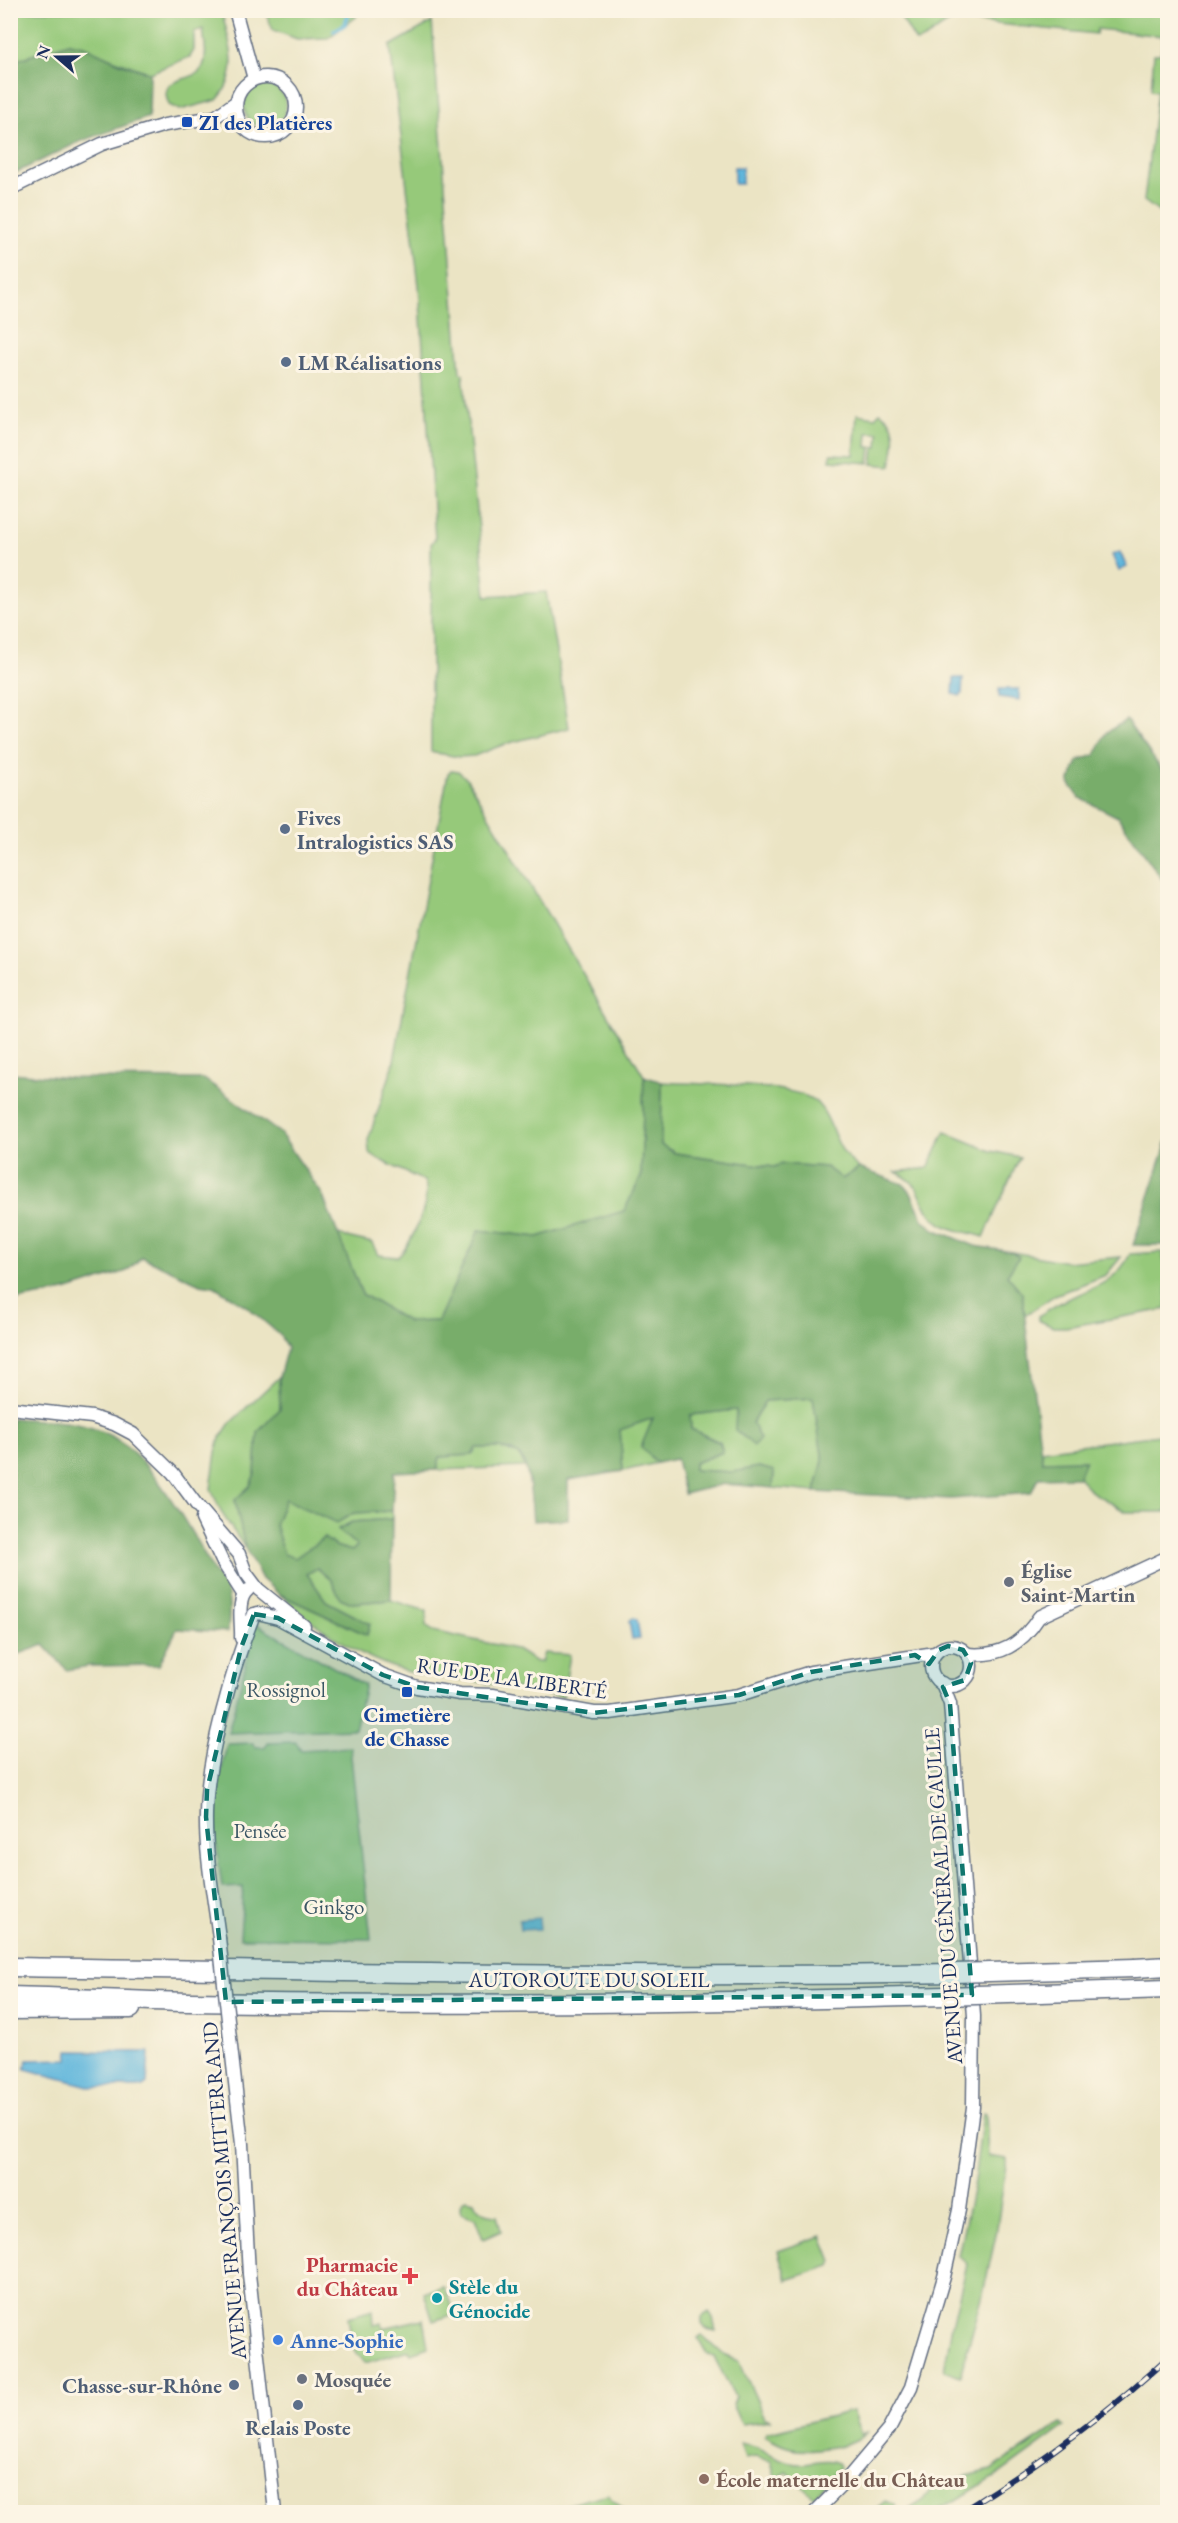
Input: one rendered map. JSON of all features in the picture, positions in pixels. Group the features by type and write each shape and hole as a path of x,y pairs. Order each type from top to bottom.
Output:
{"highway":[{"name":"AUTOROUTE DU SOLEIL","path":"16,1967 465,1974 810,1976 1167,1966"},
{"name":"AUTOROUTE DU SOLEIL","path":"10,1996 186,2002 663,2002 1167,1989"},
{"path":"10,2010 119,2010 186,2002"}],"street":[{"path":"235,10 254,79"},
{"path":"215,117 257,135 277,134 290,123 295,106 290,90 283,83 274,78 254,79 242,88 236,102 238,118 248,130"},
{"path":"10,189 102,144 165,125 215,117 236,102"},
{"path":"10,1408 76,1414 114,1424 133,1434 148,1447 173,1473 239,1554 246,1573 261,1591 266,1605 256,1613 241,1648"},
{"path":"196,1504 222,1561 243,1594"},
{"path":"967,1654 986,1656 1000,1652 1029,1633 1039,1617 1167,1557"},
{"path":"241,1648 243,1594 250,1589 261,1591"},
{"name":"RUE DE LA LIBERTÉ","path":"261,1591 323,1641"},
{"path":"242,1607 249,1613 256,1613"},
{"name":"RUE DE LA LIBERTÉ","path":"256,1613 278,1618 383,1675 417,1687 460,1694 493,1695 602,1713 739,1695 811,1672 915,1655 933,1660"},
{"path":"971,1668 967,1654 959,1647 948,1646 933,1660 935,1678 946,1685 958,1684 965,1680 971,1668 986,1656"},
{"name":"AVENUE FRANÇOIS MITTERRAND","path":"241,1648 216,1740 207,1790 206,1817 242,2144 250,2289 275,2512"},
{"name":"AVENUE DU GÉNÉRAL DE GAULLE","path":"815,2512 842,2485 889,2429 911,2387 944,2277 959,2210 973,2107 974,2016 950,1704 942,1683"},
{"name":"AVENUE DU GÉNÉRAL DE GAULLE","path":"950,1704 958,1684"}],"highlighted area":[{"path":"254,1614 278,1618 383,1675 417,1687 594,1713 739,1695 811,1672 915,1655 929,1664 939,1650 948,1646 963,1650 971,1663 965,1680 943,1687 950,1704 972,1995 226,2002 206,1817 207,1790 241,1648"}],"green space":[{"path":"221,10 232,57 232,68 225,89 217,100 180,110 169,105 166,95 167,88 193,76 203,66 205,53 203,29 194,32 194,50 190,57 150,73 69,43 11,62 11,11"},
{"path":"265,10 357,11 356,17 328,38 297,39 273,30"},
{"path":"897,11 1167,11 1167,218 1144,201 1157,91 1151,90 1154,54 1161,54 1163,36 1097,29 1096,34 957,20 916,42"},
{"path":"432,22 460,373 463,374 486,596 546,592 569,728 505,744 474,756 459,757 431,752 431,544 435,539 419,286 390,46"},
{"path":"69,43 84,46 120,63 150,73 149,117 79,142 11,175 11,62"},
{"path":"265,85 280,91 286,106 280,121 265,127 250,121 244,106 250,91"},
{"path":"880,412 887,417 894,429 891,466 872,464 874,447 878,447 879,433 868,433 867,447 871,447 869,463 830,460 831,454 854,455 857,414 875,417"},
{"path":"1126,720 1167,777 1167,886 1118,817 1080,798 1069,783 1078,761 1095,755 1107,732"},
{"path":"452,770 458,771 467,779 644,1076 641,1177 624,1211 538,1237 479,1230 438,1321 408,1322 362,1294 338,1235 372,1243 378,1255 398,1257 409,1243 426,1198 424,1181 378,1159 369,1152 368,1140 393,1066 448,773"},
{"path":"11,1073 71,1078 204,1079 280,1133 322,1194 362,1294 408,1322 438,1321 479,1230 538,1237 624,1211 641,1177 644,1076 662,1082 661,1145 675,1153 774,1167 782,1164 826,1167 842,1179 859,1168 903,1184 910,1191 924,1221 936,1230 975,1246 1012,1252 1019,1257 1007,1275 1022,1293 1042,1461 1085,1460 1078,1477 1038,1478 1031,1493 951,1499 815,1492 823,1461 813,1398 765,1401 752,1423 760,1439 754,1446 735,1430 736,1410 690,1415 691,1429 720,1443 723,1452 694,1463 694,1470 732,1472 759,1467 774,1471 773,1488 724,1484 684,1494 676,1459 657,1463 641,1447 653,1418 620,1430 623,1471 568,1480 568,1519 533,1521 528,1475 522,1459 512,1451 497,1448 476,1448 472,1455 440,1457 437,1470 394,1472 392,1511 354,1513 337,1523 285,1499 275,1525 284,1554 295,1558 324,1538 335,1546 352,1551 357,1546 338,1530 352,1522 392,1519 391,1600 352,1603 340,1598 331,1580 317,1568 307,1574 326,1601 370,1624 367,1635 279,1594 262,1579 245,1548 235,1500 250,1486 255,1473 258,1432 280,1409 279,1377 287,1348 279,1334 246,1306 214,1286 200,1284 142,1257 127,1271 65,1291 11,1301"},
{"path":"662,1082 768,1088 806,1096 817,1103 823,1111 843,1152 859,1168 842,1179 826,1167 782,1164 774,1167 675,1153 661,1145"},
{"path":"945,1132 991,1151 1020,1157 984,1237 940,1223 929,1212 913,1183 896,1172 928,1168"},
{"path":"1167,1141 1167,1245 1133,1245 1165,1148"},
{"path":"1012,1252 1067,1262 1121,1257 1106,1275 1055,1295 1025,1315 1022,1293 1007,1275 1019,1257"},
{"path":"1162,1252 1167,1272 1167,1309 1066,1327 1053,1327 1038,1320 1038,1316 1056,1305 1111,1278 1125,1264 1130,1254"},
{"path":"279,1377 280,1409 258,1432 255,1473 250,1486 235,1500 245,1548 221,1512 211,1489 216,1452 220,1438 230,1423"},
{"path":"813,1398 823,1461 815,1492 773,1488 774,1471 760,1467 732,1472 694,1470 694,1463 723,1452 720,1442 691,1429 690,1415 736,1410 760,1439 752,1424 765,1401"},
{"path":"11,1418 85,1426 109,1435 140,1459 169,1496 214,1572 225,1586 229,1603 228,1632 177,1629 159,1665 89,1666 67,1670 44,1645 11,1657"},
{"path":"654,1418 641,1447 657,1463 623,1471 620,1429"},
{"path":"1167,1434 1167,1512 1126,1512 1092,1492 1078,1477 1084,1460 1042,1461 1041,1450"},
{"path":"476,1448 501,1448 519,1455 526,1467 437,1470 440,1457 472,1455"},
{"path":"285,1499 336,1523 354,1513 392,1511 392,1519 352,1522 338,1529 357,1546 352,1551 335,1546 324,1538 295,1558 284,1555 275,1525"},
{"path":"317,1568 331,1580 340,1598 352,1603 391,1600 427,1611 426,1626 433,1631 515,1649 536,1662 541,1662 544,1653 570,1655 563,1697 495,1684 414,1673 372,1659 317,1625 279,1594 367,1635 370,1624 326,1601 307,1574"},
{"name":"Rossignol","path":"256,1624 365,1685 355,1729 228,1733"},
{"path":"296,1742 301,1750 350,1747 371,1939 240,1938 243,1887 222,1888 215,1833 216,1795 227,1744 253,1743 256,1747 264,1747 268,1743"},
{"path":"983,2113 986,2113 988,2156 1007,2159 996,2235 982,2298 960,2376 944,2371 952,2325 967,2264 958,2256 974,2181"},
{"path":"466,2199 474,2201 483,2212 497,2215 501,2231 483,2239 475,2218 461,2213 460,2204"},
{"path":"822,2236 832,2261 830,2266 787,2280 778,2251"},
{"path":"443,2286 455,2314 433,2321 424,2293"},
{"path":"373,2310 374,2325 382,2323 383,2328 423,2319 428,2347 365,2363 353,2348 348,2317"},
{"path":"709,2312 716,2331 706,2329 702,2324 702,2317"},
{"path":"702,2335 724,2355 739,2361 765,2418 771,2420 742,2424 732,2405 735,2397 714,2357 707,2354 698,2338"},
{"path":"852,2411 861,2434 867,2431 853,2441 843,2444 820,2449 799,2449 784,2446 765,2436 766,2433"},
{"path":"1061,2424 1064,2427 999,2474 936,2512 905,2512 924,2500 932,2489 947,2481 991,2470"},
{"path":"740,2443 790,2462 830,2461 839,2464 840,2467 814,2497 787,2472 776,2481 771,2461 755,2457 745,2459"},
{"path":"608,2494 612,2501 625,2512 551,2512 550,2509"},
{"path":"885,2501 895,2505 897,2512 872,2512"}],"water":[{"path":"734,167 742,167 742,184 734,184"},
{"path":"1120,552 1127,567 1119,571 1112,555"},
{"path":"954,678 963,678 960,696 953,694"},
{"path":"999,689 1019,689 1019,700 999,697"},
{"path":"633,1618 637,1619 640,1638 632,1639 629,1621"},
{"path":"539,1918 540,1929 520,1930 519,1920"},
{"path":"69,2051 149,2052 147,2084 144,2087 92,2087 25,2069 28,2060 68,2059"}],"waterway":[{"path":"334,31 345,24 350,10"}],"railway":[{"path":"961,2512 1068,2440 1120,2400 1168,2357"}],"place":[{"name":"ZI des Platières","path":"187,122"},
{"name":"LM Réalisations","path":"286,362"},
{"name":"Fives Intralogistics SAS","path":"285,829"},
{"name":"Église Saint-Martin","path":"1009,1582"},
{"name":"Cimetière de Chasse","path":"407,1692"},
{"name":"Pharmacie du Château","path":"410,2276"},
{"name":"Stèle du Génocide","path":"437,2298"},
{"name":"Anne-Sophie","path":"278,2340"},
{"name":"Mosquée","path":"302,2379"},
{"name":"Chasse-sur-Rhône","path":"234,2385"},
{"name":"Relais Poste","path":"298,2405"},
{"name":"École maternelle du Château","path":"704,2479"}],"park label":[{"name":"Pensée","path":"260,1830"},
{"name":"Ginkgo","path":"334,1906"}]}
